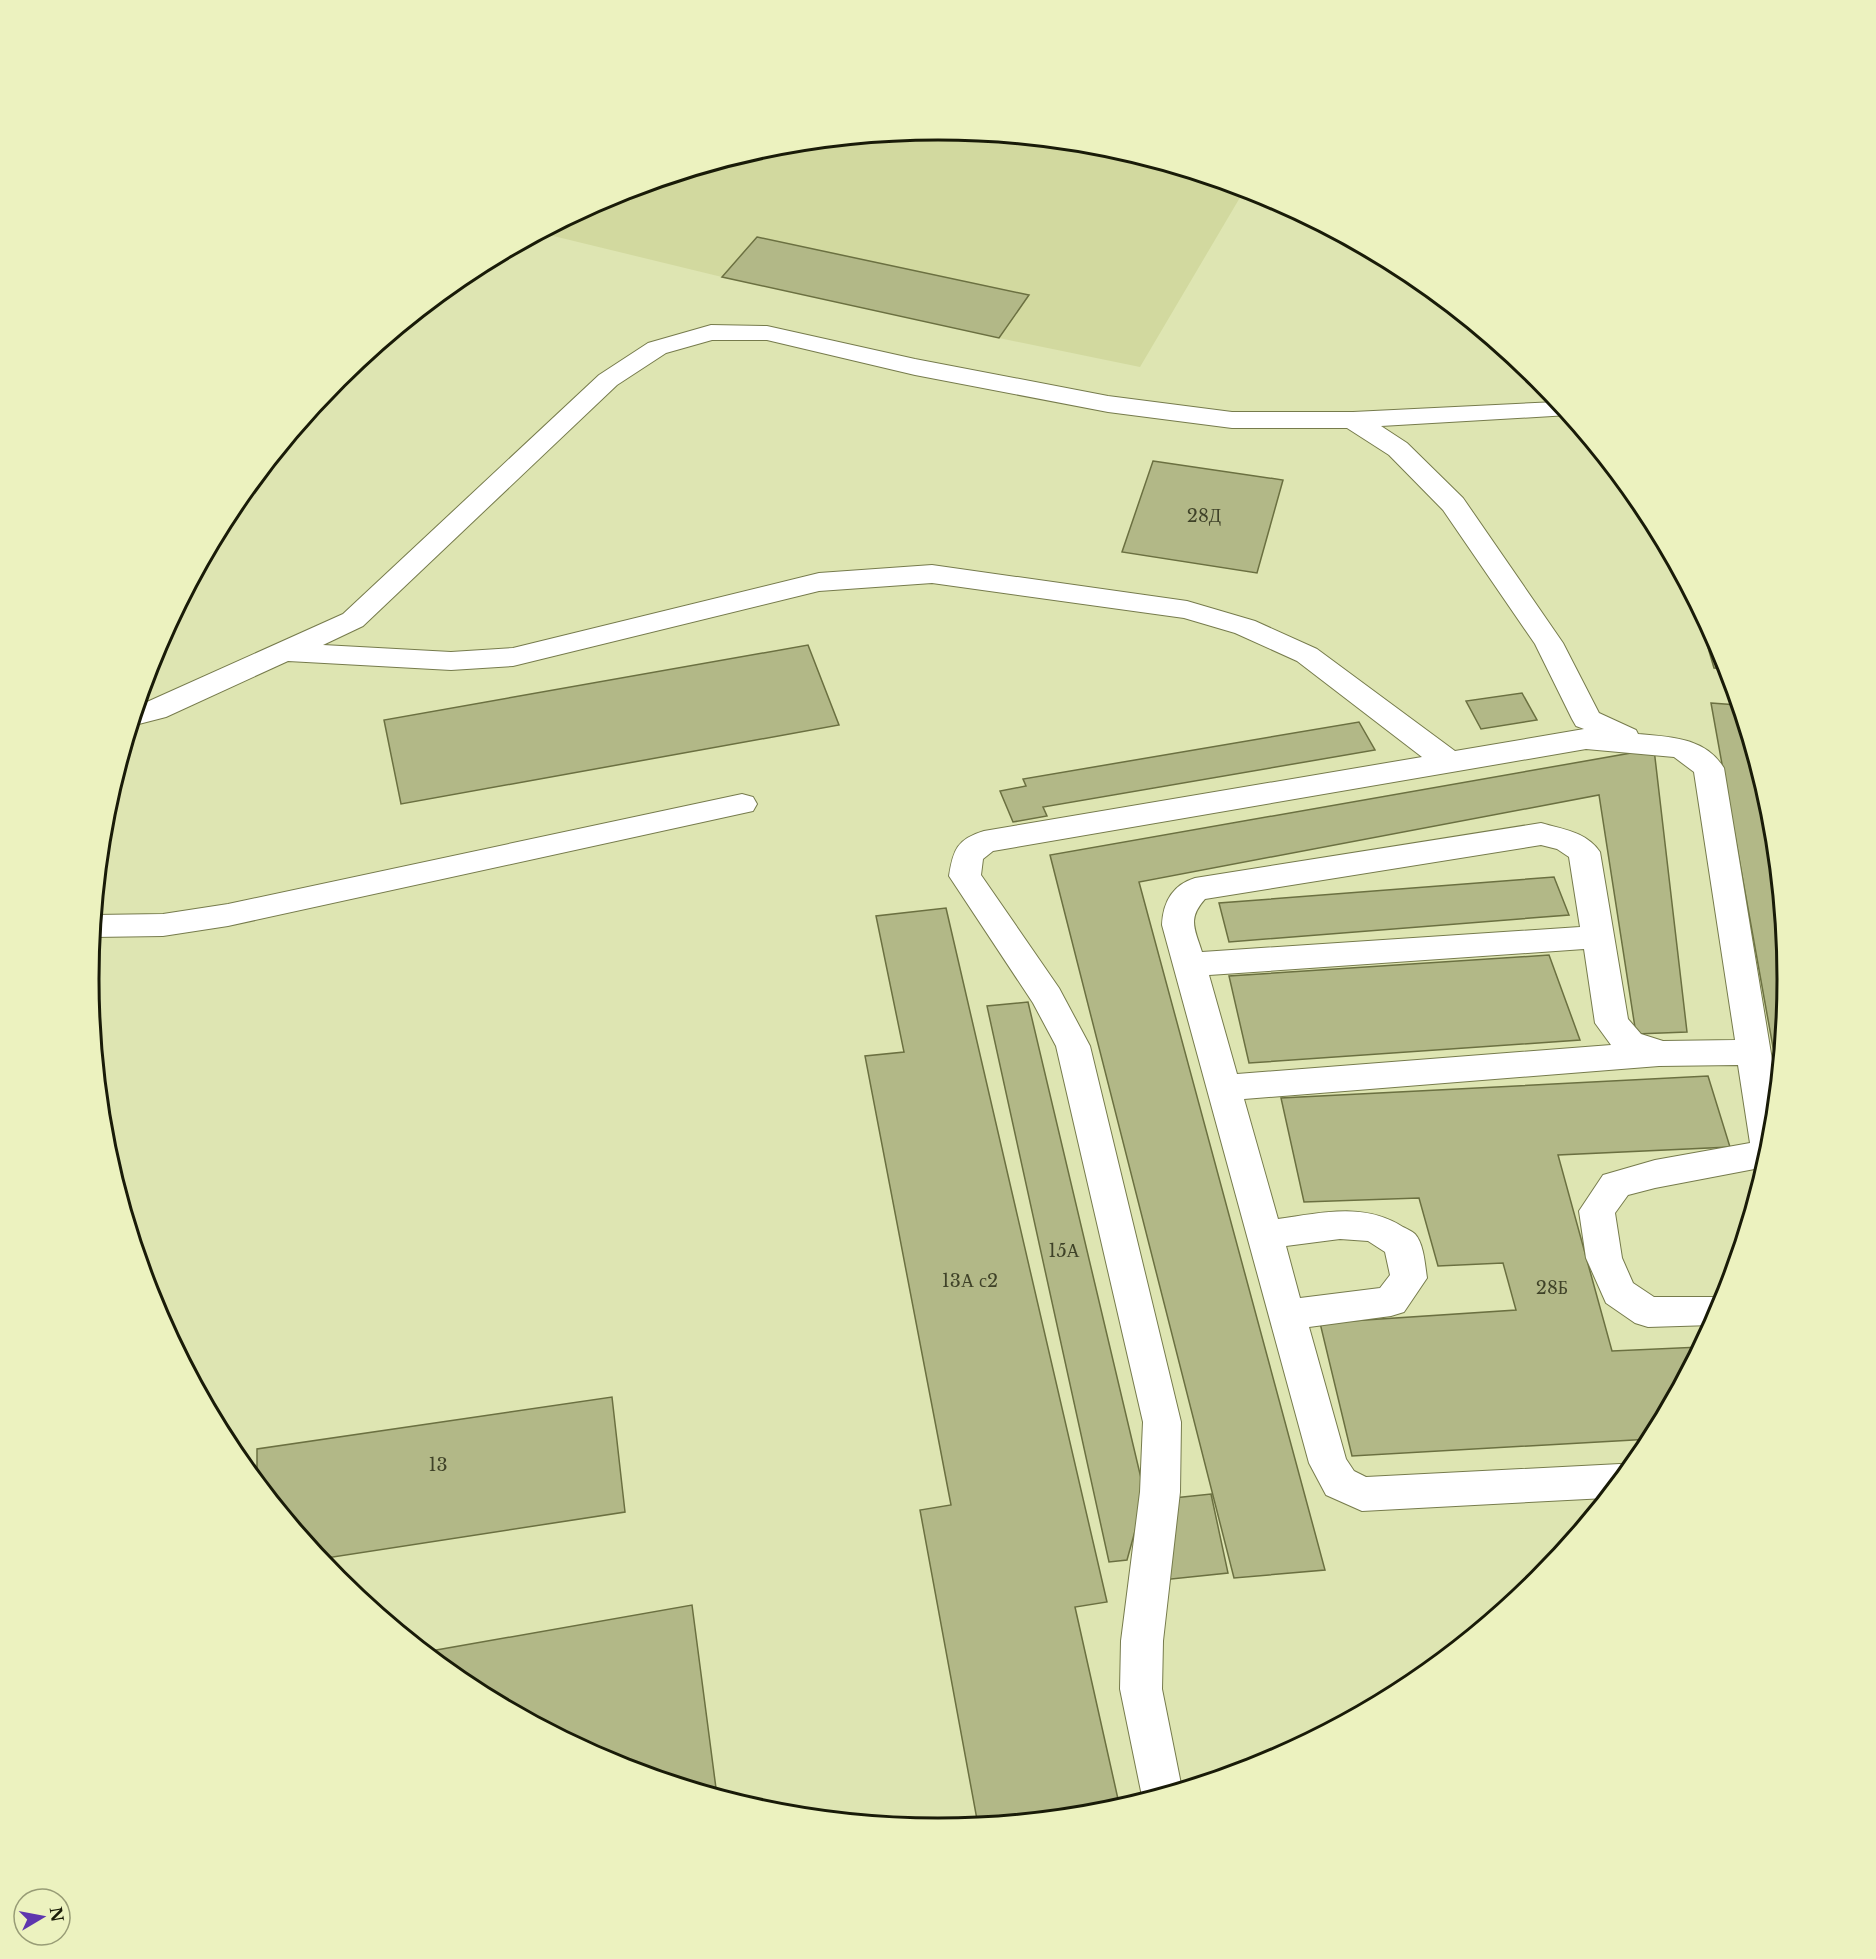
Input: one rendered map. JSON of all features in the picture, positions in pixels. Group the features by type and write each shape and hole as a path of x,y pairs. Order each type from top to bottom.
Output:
{"street":[{"path":"143,714 353,620 608,380 657,348 711,333 767,333 915,367 1108,404 1232,420 1353,420 1553,410"},
{"path":"1353,420 1398,449 1453,504 1549,643 1587,719 1641,744"},
{"path":"284,651 451,661 513,657 819,582 932,574 1186,610 1245,627 1307,655 1449,762"},
{"path":"1161,1788 1141,1689 1142,1641 1160,1492 1162,1422 1073,1046 1047,997 965,876 968,854 984,842 1586,739 1682,748 1709,768 1764,1122"},
{"path":"101,926 163,925 228,915 742,804"},
{"path":"1610,1481 1362,1494 1340,1483 1328,1463 1286,1315 1178,925 1179,907 1195,889 1541,834 1568,841 1584,852 1612,1023 1629,1043 1662,1054"},
{"path":"1190,965 1597,937"},
{"path":"1224,1088 1662,1054 1754,1052"},
{"path":"1709,1310 1648,1312 1619,1293 1604,1258 1597,1211 1616,1185 1655,1174 1758,1154"},
{"path":"1265,1235 1340,1225 1363,1226 1375,1227 1402,1244 1409,1278 1391,1301 1286,1315"}],"shaded area":[{"path":"938,140 993,142 1048,148 1155,169 1240,197 1140,367 999,338 757,237 722,277 551,236 617,204 721,169 828,148 883,142"}],"building":[{"path":"757,237 1029,295 999,338 722,277"},
{"path":"1153,461 1283,480 1257,573 1122,552"},
{"path":"808,645 839,725 401,804 384,720"},
{"path":"1708,646 1717,668 1714,668"},
{"path":"1522,693 1537,720 1481,729 1466,701"},
{"path":"1711,703 1730,704 1748,762 1761,816 1770,870 1775,925 1777,980 1774,1050"},
{"path":"1359,722 1375,750 1043,807 1047,816 1013,822 1000,791 1026,786 1023,779"},
{"path":"1654,749 1687,1032 1636,1034 1599,795 1139,882 1325,1570 1234,1578 1050,855"},
{"path":"1554,877 1569,915 1229,942 1219,903"},
{"path":"946,908 1107,1602 1075,1607 1118,1798 1048,1811 977,1818 920,1510 951,1505 865,1056 904,1052 876,916"},
{"path":"1549,955 1580,1040 1249,1063 1229,976"},
{"path":"1028,1002 1145,1495 1127,1560 1109,1562 987,1006"},
{"path":"1708,1076 1730,1147 1558,1155 1612,1351 1692,1347 1665,1399 1640,1440 1352,1456 1320,1323 1516,1310 1503,1263 1438,1266 1419,1198 1304,1202 1281,1098"},
{"path":"612,1397 625,1512 330,1557 307,1533 257,1469 257,1449"},
{"path":"1211,1494 1228,1573 1162,1580 1164,1499"},
{"path":"692,1605 716,1788 617,1755 567,1732 518,1706 434,1650"}]}
